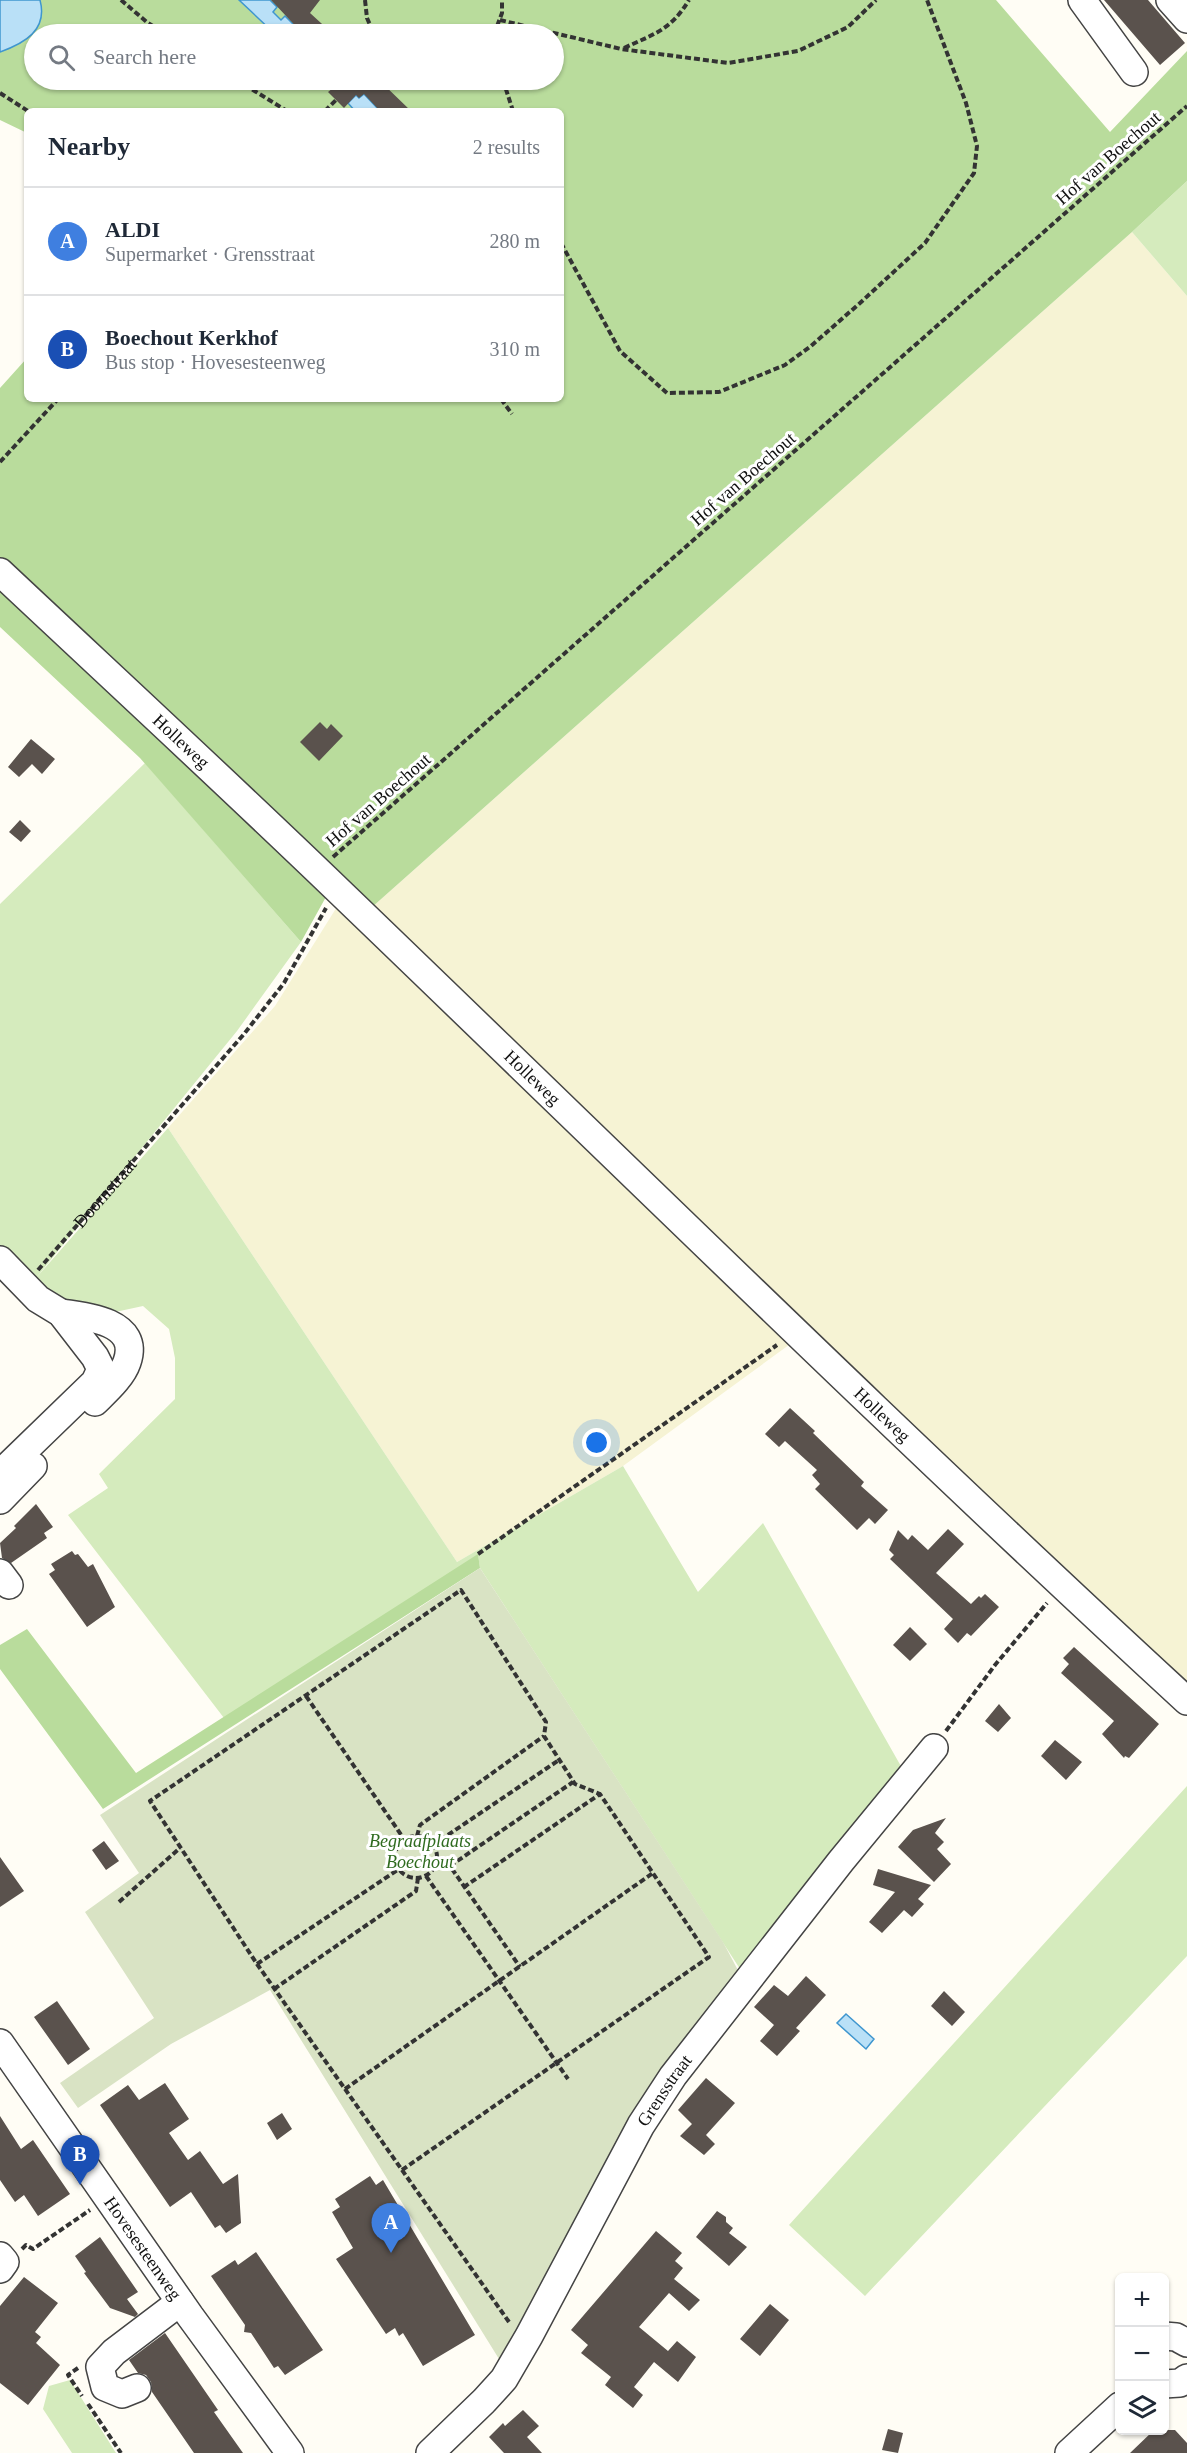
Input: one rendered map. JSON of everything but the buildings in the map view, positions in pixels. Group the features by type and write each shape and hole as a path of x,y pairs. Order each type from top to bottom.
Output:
{"street":[{"path":"1082,0 1134,72"},
{"path":"1170,0 1187,20"},
{"name":"Holleweg","path":"0,572 337,889 794,1332 1061,1586 1187,1701"},
{"path":"0,1260 38,1299 61,1313 101,1369 99,1377 0,1474"},
{"path":"0,1500 112,1385 127,1363 129,1349 126,1336 117,1328 108,1322 61,1313"},
{"name":"Grensstraat","path":"430,2453 484,2402 504,2379 535,2326 641,2124 673,2076 841,1861 934,1748"},
{"name":"Hovesesteenweg","path":"0,2043 180,2302 290,2453"},
{"path":"137,2388 122,2394 105,2387 100,2367 114,2352 180,2302"},
{"path":"1169,2336 1176,2337 1187,2343"},
{"path":"1169,2384 1180,2383 1187,2378"},
{"path":"1069,2453 1115,2410"}],"path":[{"path":"121,0 150,24"},
{"path":"365,0 370,24"},
{"path":"498,24 502,0"},
{"path":"621,49 659,32 679,17 688,0"},
{"path":"564,35 621,49 728,63 798,51 848,27 876,0"},
{"path":"564,248 620,351 667,393 719,392 785,365 811,346 925,243 975,173 977,146 966,103 927,0"},
{"path":"500,20 517,24"},
{"path":"253,90 282,108"},
{"path":"506,90 512,108"},
{"path":"0,93 24,108"},
{"path":"328,108 336,99"},
{"name":"Hof van Boechout","path":"317,871 1187,106"},
{"path":"0,462 55,402"},
{"path":"503,402 512,414"},
{"name":"Doornstraat","path":"25,1285 244,1034 284,983 337,889"},
{"path":"478,1554 794,1332"},
{"path":"934,1748 995,1665 1061,1586"},
{"path":"402,2170 710,1957 600,1794 573,1782 544,1737 546,1722 461,1590 150,1801 274,1989 345,2089 402,2170 509,2321 505,2332"},
{"path":"306,1696 404,1839"},
{"path":"417,1836 420,1825 544,1737"},
{"path":"433,1845 559,1760"},
{"path":"450,1866 573,1782"},
{"path":"464,1887 600,1794"},
{"path":"417,1836 428,1839 433,1845 437,1853 436,1862 433,1870 426,1876 409,1877 399,1869 394,1859 395,1851 404,1839 417,1836"},
{"path":"119,1902 180,1848"},
{"path":"436,1862 450,1866 520,1967"},
{"path":"257,1964 399,1869"},
{"path":"345,2089 653,1873"},
{"path":"426,1876 568,2079"},
{"path":"274,1989 416,1891 418,1878"},
{"path":"2,2262 26,2245 33,2249 108,2198"}],"shaded area":[{"path":"1132,232 1187,296 1187,1685 371,908"},
{"path":"340,902 793,1342 623,1466 457,1562 168,1128 275,1006"}],"green space":[{"path":"0,0 996,0 1110,132 1187,51 1187,181 371,908 337,877 301,942 140,758 0,627 0,388 24,361 24,402 564,402 564,108 24,108 24,132 0,120"},
{"path":"1187,181 1187,296 1132,232"},
{"path":"145,763 301,942 237,1031 36,1278 168,1128 457,1562 623,1466 698,1592 763,1523 902,1768 742,1972 480,1568 478,1555 224,1718 68,1515 108,1488 99,1474 175,1399 175,1358 169,1329 143,1306 106,1314 81,1310 0,1264 0,904"},
{"path":"478,1554 480,1568 103,1809 0,1669 0,1645 27,1629 136,1773"},
{"name":"Begraafplaats Boechout","path":"480,1568 723,1942 741,1976 504,2367 270,1990 171,2044 78,2108 60,2083 154,2018 85,1912 139,1873 100,1815"},
{"path":"1187,1786 1187,1956 865,2296 789,2225"},
{"path":"70,2380 116,2453 72,2453 43,2409 49,2386"}],"water":[{"path":"0,0 40,0 42,10 39,24 24,24 24,41 0,52"},
{"path":"239,0 270,0 277,7 273,12 281,20 285,16 293,24 264,24"},
{"path":"364,94 377,108 352,108 348,103 356,95 359,98"},
{"path":"846,2014 874,2039 866,2049 837,2023"}],"place":[{"name":"Boechout Kerkhof","path":"80,2185"},
{"name":"ALDI","path":"391,2253"}]}
